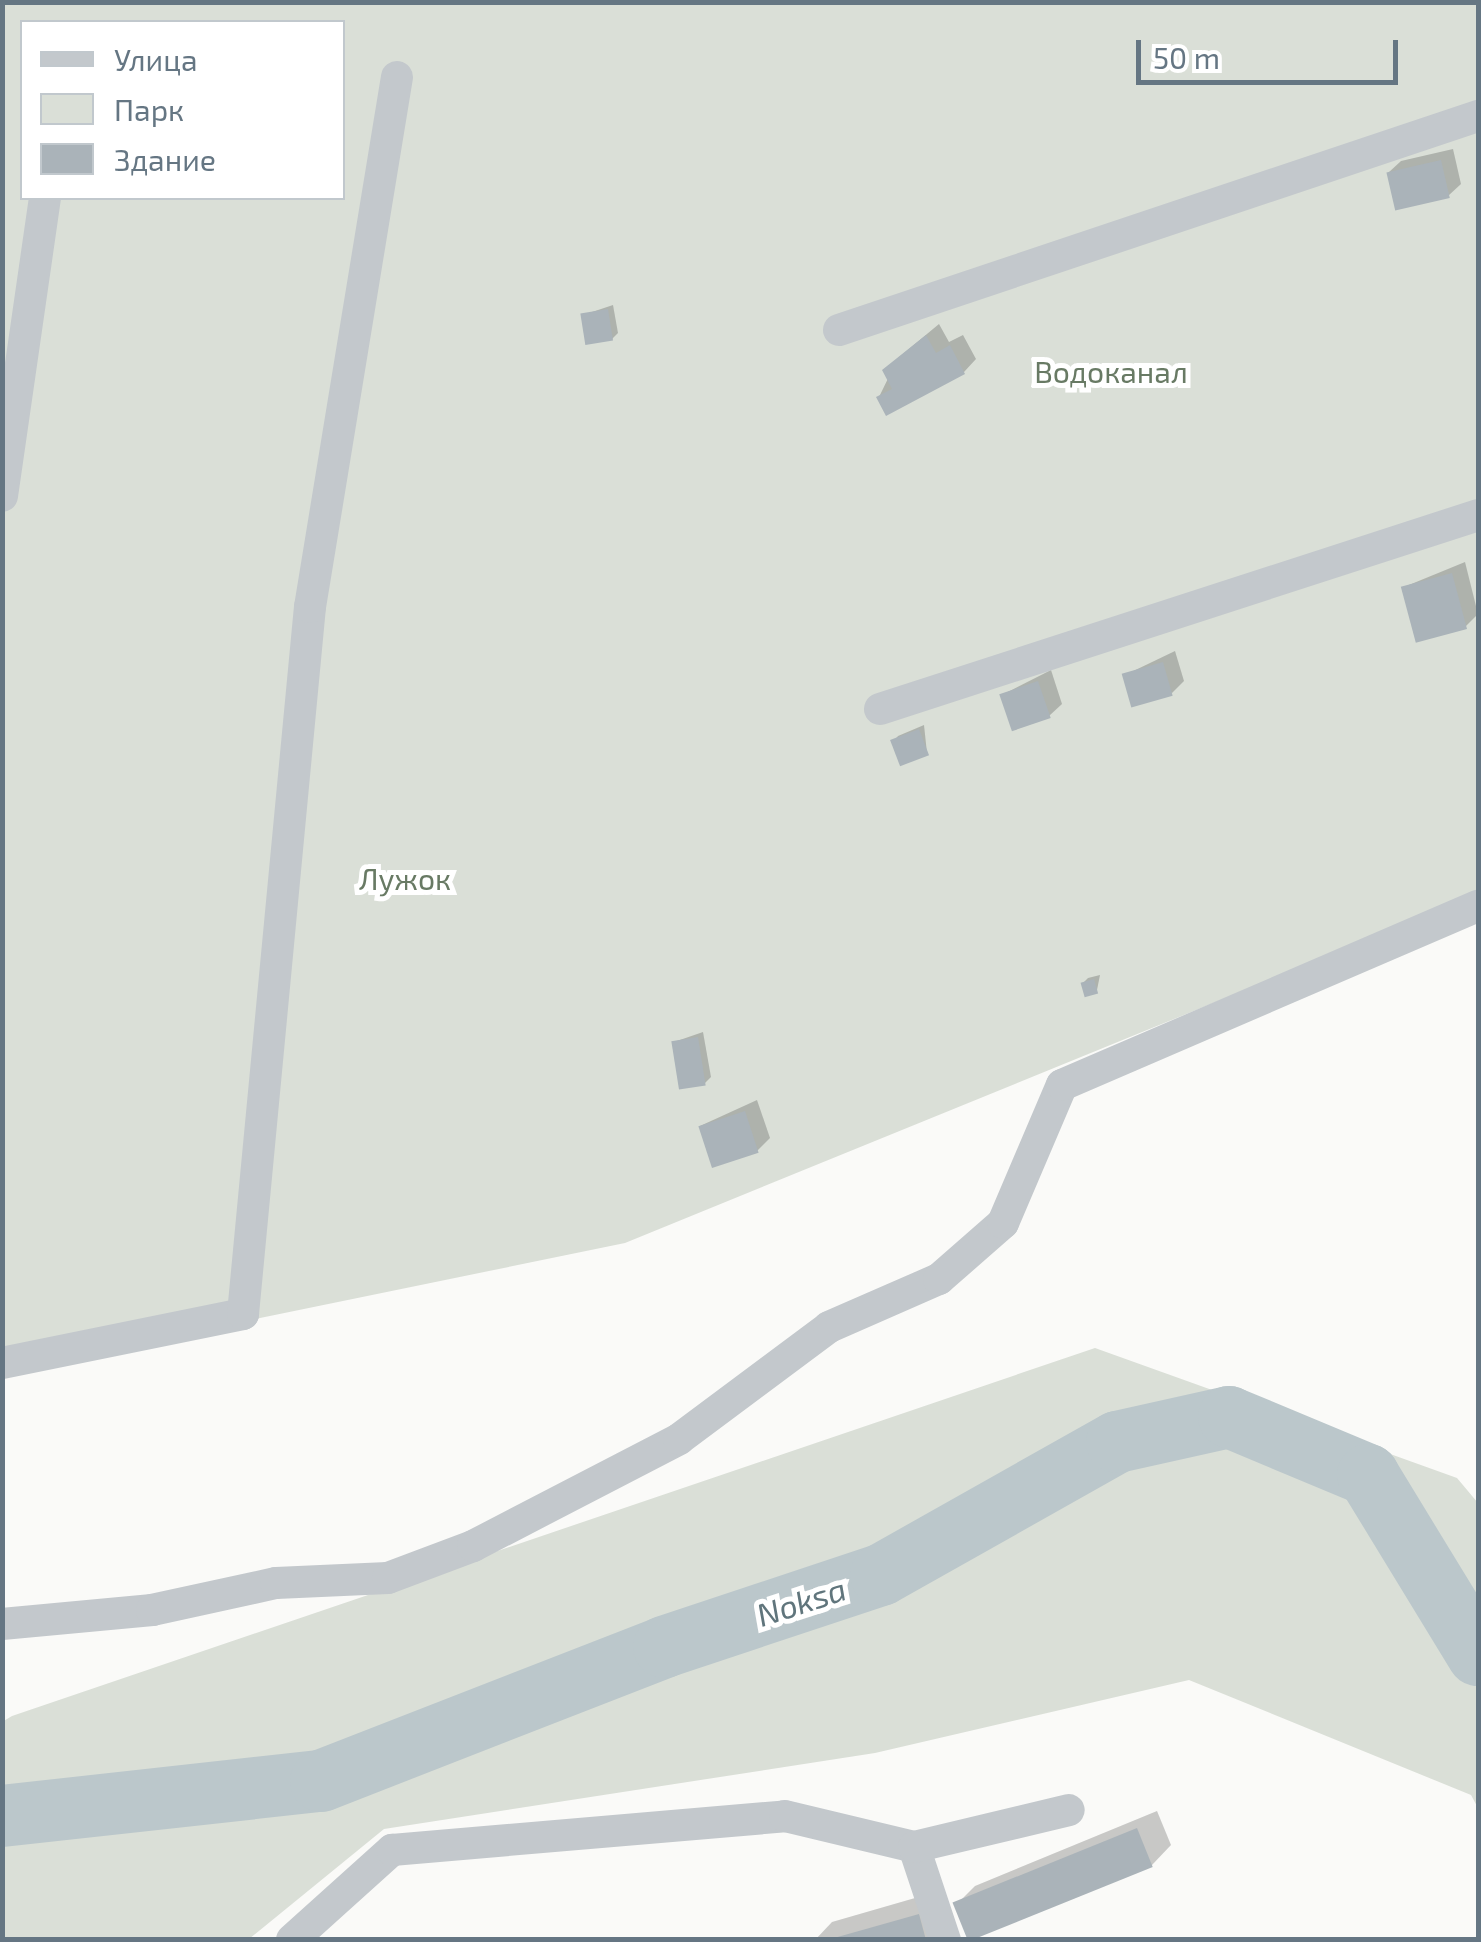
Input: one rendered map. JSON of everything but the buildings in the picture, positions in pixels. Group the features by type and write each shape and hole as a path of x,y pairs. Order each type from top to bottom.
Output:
{"lane":[{"path":"2,1363 243,1314 310,607 397,77"},
{"path":"839,330 1478,116"},
{"path":"2,496 45,200"},
{"path":"880,709 1478,516"},
{"path":"2,1624 152,1610 276,1583 388,1578 488,1538 679,1439 829,1326 940,1279 1003,1222 1062,1085 1478,906"},
{"path":"292,1940 392,1850 786,1816 914,1848 1069,1810"},
{"path":"914,1848 944,1940"}],"green space":[{"path":"3,3 1478,3 1478,895 625,1243 3,1371"},
{"path":"1095,1348 1457,1478 1478,1503 1478,1808 1471,1795 1189,1680 875,1753 384,1829 249,1939 3,1940 2,1722 12,1716"}],"waterway":[{"name":"Noksa","path":"2,1816 321,1781 664,1647 881,1575 1117,1442 1229,1417 1368,1475 1478,1655"}],"park label":[{"name":"Водоканал","path":"1111,371"},
{"name":"Лужок","path":"405,878"}]}
